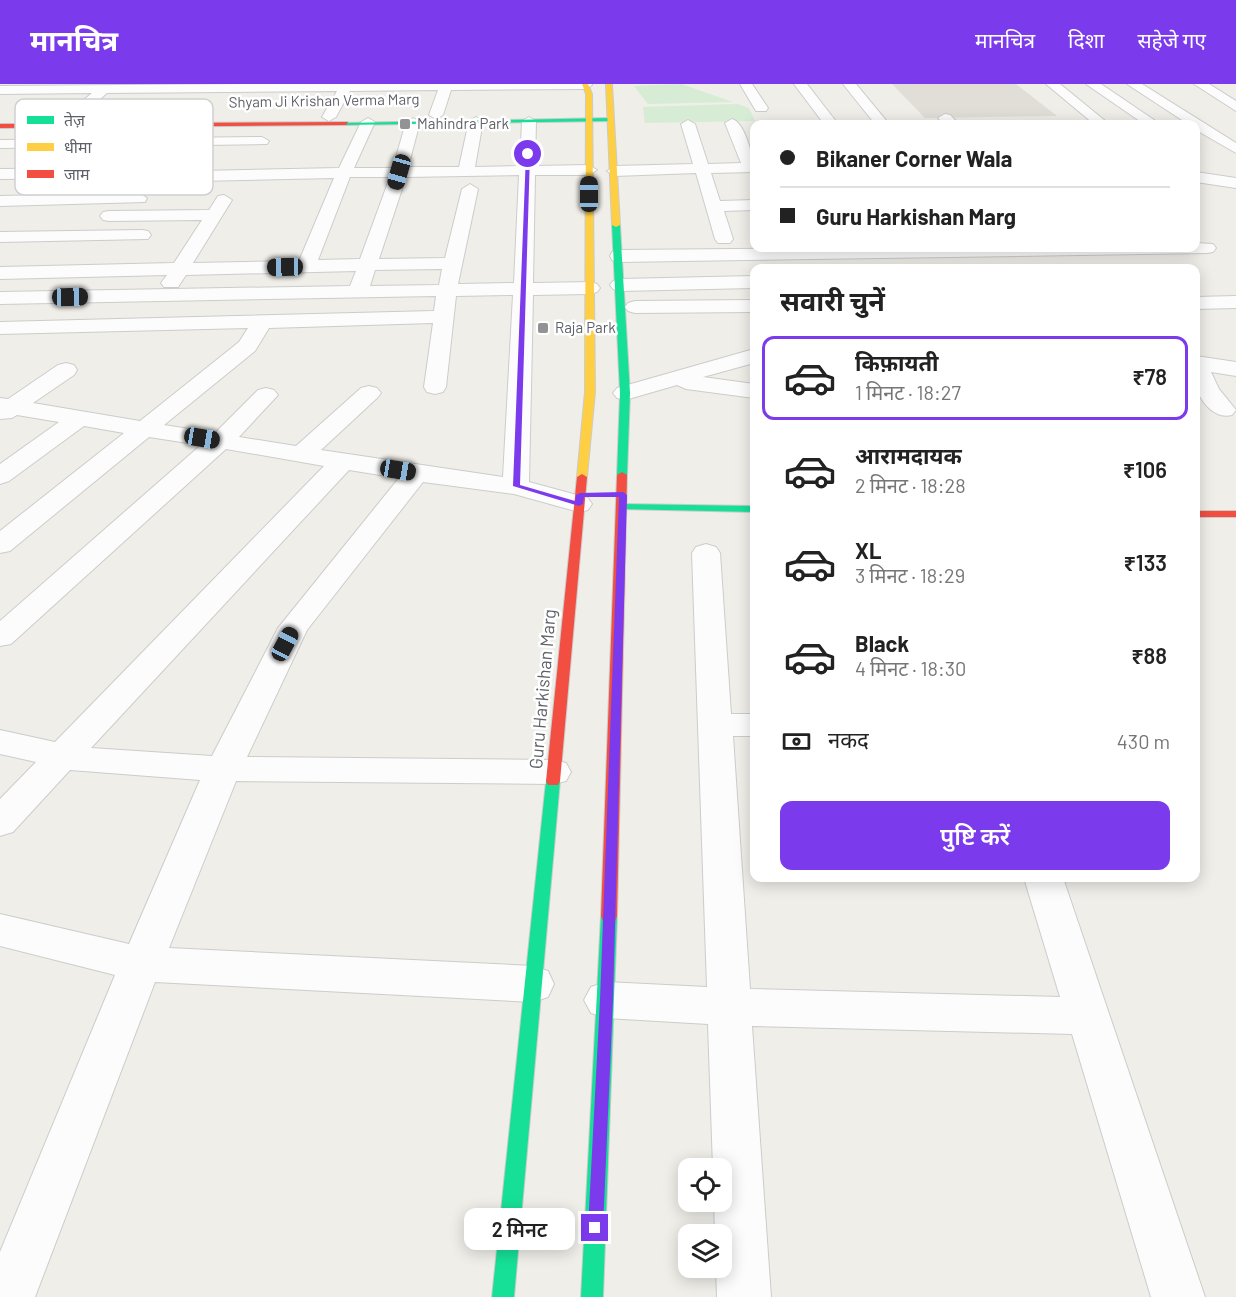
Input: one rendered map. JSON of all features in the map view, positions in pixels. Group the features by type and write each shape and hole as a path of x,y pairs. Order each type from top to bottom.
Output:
{"main road":[{"path":"592,1297 606,1000 616,529 620,499 625,393 609,84"},
{"path":"530,117 571,104 586,88"},
{"name":"Guru Harkishan Marg","path":"503,1297 553,772 583,510 590,392 589,117 586,88"},
{"name":"Shyam Ji Krishan Verma Marg","path":"213,118 612,116"},
{"path":"530,117 574,136 589,150"},
{"name":"Shyam Ji Krishan Verma Marg","path":"213,124 476,121 530,117"},
{"name":"Shyam Ji Krishan Verma Marg","path":"0,121 15,121"},
{"name":"Shyam Ji Krishan Verma Marg","path":"0,126 15,126"},
{"path":"620,499 750,509"},
{"path":"1200,514 1236,514"}],"street":[{"path":"746,84 760,108"},
{"path":"800,84 828,120"},
{"path":"849,84 879,120"},
{"path":"1052,84 1097,120"},
{"path":"1092,84 1147,120"},
{"path":"1133,84 1190,120"},
{"path":"1200,84 1236,107"},
{"path":"0,90 185,86 586,88"},
{"path":"329,117 346,86"},
{"path":"436,116 446,87"},
{"path":"92,99 104,89"},
{"path":"516,486 523,182 530,117"},
{"path":"435,387 447,290 472,183 476,121"},
{"path":"306,267 330,191 345,173 368,122"},
{"path":"352,320 358,291 388,190 399,172 413,122"},
{"path":"164,295 215,214 232,194 241,174 273,123"},
{"path":"732,123 750,161"},
{"path":"688,124 702,169 713,185 714,206 722,232 743,225"},
{"path":"1200,126 1236,149"},
{"path":"213,142 262,141"},
{"path":"0,144 15,144"},
{"path":"1231,179 1205,155 1236,149"},
{"path":"0,158 15,158"},
{"path":"615,171 750,167"},
{"path":"213,175 399,172 472,183 523,182 589,170"},
{"path":"0,174 15,174"},
{"path":"1202,178 1231,179"},
{"path":"1202,178 1229,200"},
{"path":"448,189 472,183"},
{"path":"330,191 359,190"},
{"path":"388,190 416,190"},
{"path":"202,197 232,194"},
{"path":"0,201 155,198"},
{"path":"714,206 750,205"},
{"path":"96,216 215,214"},
{"path":"0,237 155,234"},
{"path":"179,234 203,234"},
{"path":"1200,248 1207,248"},
{"path":"619,256 814,252"},
{"path":"1073,252 1085,264"},
{"path":"0,273 453,263"},
{"path":"620,285 750,282"},
{"path":"0,298 590,288"},
{"path":"1200,303 1236,302"},
{"path":"621,308 750,306"},
{"path":"0,328 444,317"},
{"path":"0,545 247,346 262,323"},
{"path":"625,393 750,357"},
{"path":"1200,363 1236,369"},
{"path":"4,409 66,370"},
{"path":"1200,376 1208,394 1230,410"},
{"path":"672,381 750,391"},
{"path":"301,454 369,393"},
{"path":"0,637 221,441 266,395"},
{"path":"4,409 81,417 342,462 516,486 583,510"},
{"path":"1200,410 1230,410"},
{"path":"0,476 81,417"},
{"path":"0,822 342,462"},
{"path":"8,1297 141,964 223,769 294,628 416,473"},
{"path":"706,553 735,725 730,1007 744,1297"},
{"path":"0,742 76,759 223,769 553,772"},
{"path":"1045,882 1178,1297"},
{"path":"0,930 141,964 533,984"},
{"path":"606,1000 730,1007 1088,1016"}],"shaded area":[{"path":"892,84 1016,84 1057,116 925,118"}],"green space":[{"path":"681,84 733,102 648,104 634,86"},
{"path":"737,104 749,108 755,120 645,123 643,107"}],"traffic: fast":[{"path":"346,123 610,120"},
{"path":"616,225 625,393 622,475"},
{"path":"623,507 750,509"},
{"path":"503,1297 553,781"},
{"path":"592,1297 609,916"}],"traffic: slow":[{"path":"582,477 590,392 589,94 585,84"},
{"path":"609,84 616,225"}],"traffic: jam":[{"path":"213,124 346,123"},
{"path":"0,126 15,126"},
{"path":"609,916 622,475"},
{"path":"553,781 582,477"},
{"path":"1200,514 1236,514"}],"place":[{"name":"Mahindra Park","path":"405,124"},
{"name":"Raja Park","path":"543,328"}],"route":[{"path":"528,154 516,486 579,504 580,495 623,495 606,1000 595,1228"}]}
